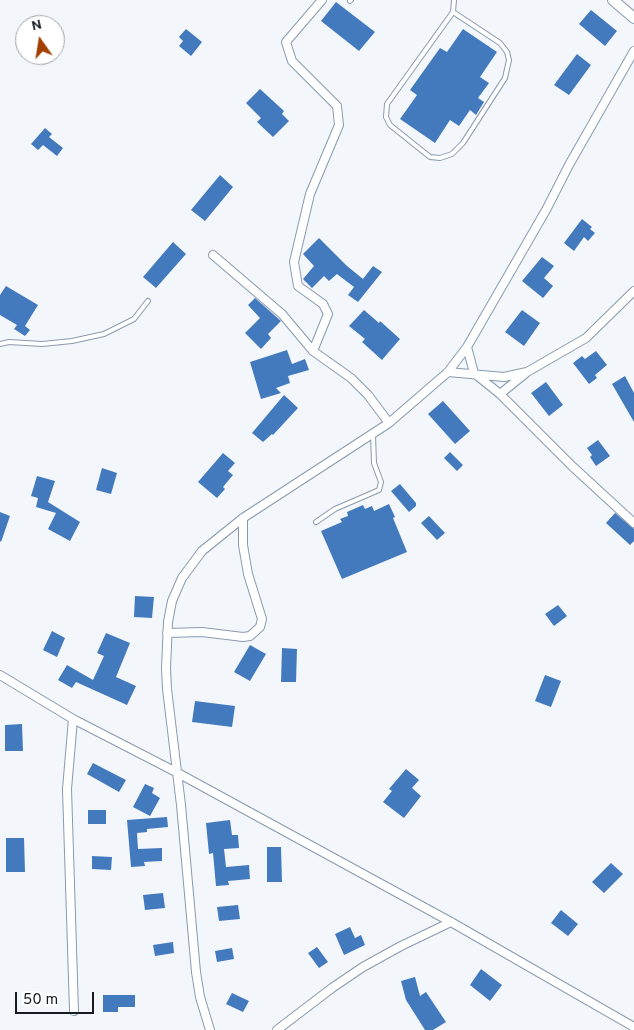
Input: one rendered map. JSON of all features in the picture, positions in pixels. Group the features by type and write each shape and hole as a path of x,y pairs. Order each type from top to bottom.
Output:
{"street":[{"path":"313,351 328,314 323,304 298,286 294,262 310,194 339,125 337,106 292,61 286,42 322,0"},
{"path":"613,0 634,18"},
{"path":"210,1030 200,997 196,972 181,805 167,689 167,633 172,601 182,578 202,551 242,518 389,423 448,372 467,347 634,51"},
{"path":"213,255 282,314 313,351 351,378 368,395 389,423"},
{"path":"500,394 527,372 586,338 634,291"},
{"path":"467,347 474,373 500,394 572,466 634,523"},
{"path":"448,372 504,377 527,372"},
{"path":"167,633 202,632 243,637 250,636 260,627 262,619 248,574 243,545 242,518"},
{"path":"0,675 73,719 176,772 451,922 634,1026"},
{"path":"73,719 67,799 74,1010"},
{"path":"277,1030 332,988 363,968 401,946 451,922"}],"lane":[{"path":"453,12 500,42 507,52 509,60 505,78 463,143 452,154 440,158 430,157 390,125 386,117 387,104 453,12 454,0"},
{"path":"0,344 9,342 42,344 72,341 104,334 134,319 148,301"},
{"path":"316,522 335,509 378,490 381,482 374,463 373,433"}],"building":[{"path":"336,2 375,32 359,51 321,21"},
{"path":"591,10 617,31 605,46 579,24"},
{"path":"186,29 202,42 191,56 179,46 183,41 179,37"},
{"path":"463,29 497,52 480,77 489,83 478,98 484,102 476,115 470,110 459,126 450,120 435,143 400,119 417,95 410,90 440,48 447,52"},
{"path":"577,54 591,65 569,95 554,85"},
{"path":"260,89 284,111 282,114 289,121 273,137 257,122 261,118 246,103"},
{"path":"45,128 52,134 49,137 63,148 57,156 43,145 38,150 31,144"},
{"path":"220,175 233,187 205,221 191,210"},
{"path":"582,219 592,227 590,229 595,233 588,241 584,237 574,251 564,243"},
{"path":"319,238 363,279 373,266 382,272 358,302 348,295 354,287 337,274 329,281 324,276 312,288 303,279 314,266 303,254"},
{"path":"173,242 186,254 156,288 143,277"},
{"path":"542,257 554,266 544,278 553,286 543,298 522,281"},
{"path":"6,286 38,305 25,326 30,330 25,336 14,329 17,325 0,315 0,295"},
{"path":"255,298 281,321 268,334 271,338 261,349 245,333 260,318 248,305"},
{"path":"364,310 400,339 382,360 362,342 365,339 349,326"},
{"path":"522,310 540,323 524,346 505,332"},
{"path":"287,350 292,364 305,359 309,370 288,376 290,383 276,388 281,393 261,399 250,362"},
{"path":"596,351 607,365 595,375 597,378 589,384 573,363 582,356 585,359"},
{"path":"625,376 634,393 634,422 612,384"},
{"path":"546,382 563,405 549,416 531,393"},
{"path":"284,395 298,408 273,435 263,442 252,433"},
{"path":"443,401 470,431 455,444 428,414"},
{"path":"598,440 610,456 596,466 587,448"},
{"path":"450,452 463,465 457,471 444,458"},
{"path":"223,453 235,463 228,471 233,475 217,498 198,482"},
{"path":"102,468 117,473 111,494 96,490"},
{"path":"37,476 55,481 48,502 80,522 70,541 48,529 56,513 36,507 38,498 31,496"},
{"path":"400,484 416,503 416,506 409,512 391,491"},
{"path":"389,504 407,552 342,579 321,531 342,522 340,519 348,516 347,512 363,505 365,509 372,506 374,511"},
{"path":"0,512 10,516 1,542 0,541"},
{"path":"615,513 634,529 634,541 630,545 606,523"},
{"path":"429,516 445,533 437,540 421,523"},
{"path":"135,596 154,597 152,618 134,617"},
{"path":"558,605 567,616 554,626 545,614"},
{"path":"52,631 65,638 57,657 43,650"},
{"path":"106,633 130,643 116,677 136,686 127,705 76,682 72,688 58,680 67,665 93,680 104,656 97,653"},
{"path":"250,645 266,654 250,681 234,672"},
{"path":"282,648 297,649 296,682 281,682"},
{"path":"545,675 561,681 551,707 535,701"},
{"path":"195,701 235,706 232,727 192,722"},
{"path":"22,724 23,751 5,751 5,725"},
{"path":"93,763 126,780 119,792 87,774"},
{"path":"406,769 419,780 412,788 421,796 404,818 383,802 392,791 389,789"},
{"path":"145,784 154,788 152,793 160,798 150,816 133,807"},
{"path":"88,810 106,810 106,824 88,824"},
{"path":"167,817 168,827 147,829 147,832 137,833 138,849 162,848 162,861 144,862 145,866 131,867 127,820"},
{"path":"230,820 232,835 238,835 239,848 224,849 226,867 249,865 250,879 228,881 229,885 216,886 213,853 209,854 206,823"},
{"path":"6,838 24,838 25,872 6,872"},
{"path":"267,847 281,847 282,882 267,882"},
{"path":"92,856 112,857 111,870 92,869"},
{"path":"611,863 623,874 604,893 592,882"},
{"path":"163,893 165,908 145,910 143,895"},
{"path":"238,905 240,919 219,921 217,907"},
{"path":"561,910 578,924 568,936 551,923"},
{"path":"350,927 355,938 361,935 365,945 344,955 335,934"},
{"path":"173,942 174,953 155,956 153,945"},
{"path":"317,947 328,962 319,968 308,953"},
{"path":"232,948 234,959 217,962 215,951"},
{"path":"481,969 502,985 490,1001 470,985"},
{"path":"415,977 420,996 426,992 446,1022 433,1030 425,1030 406,1000 401,981"},
{"path":"232,993 249,1001 243,1012 226,1004"},
{"path":"103,995 135,995 135,1007 118,1007 118,1012 103,1012"}]}
